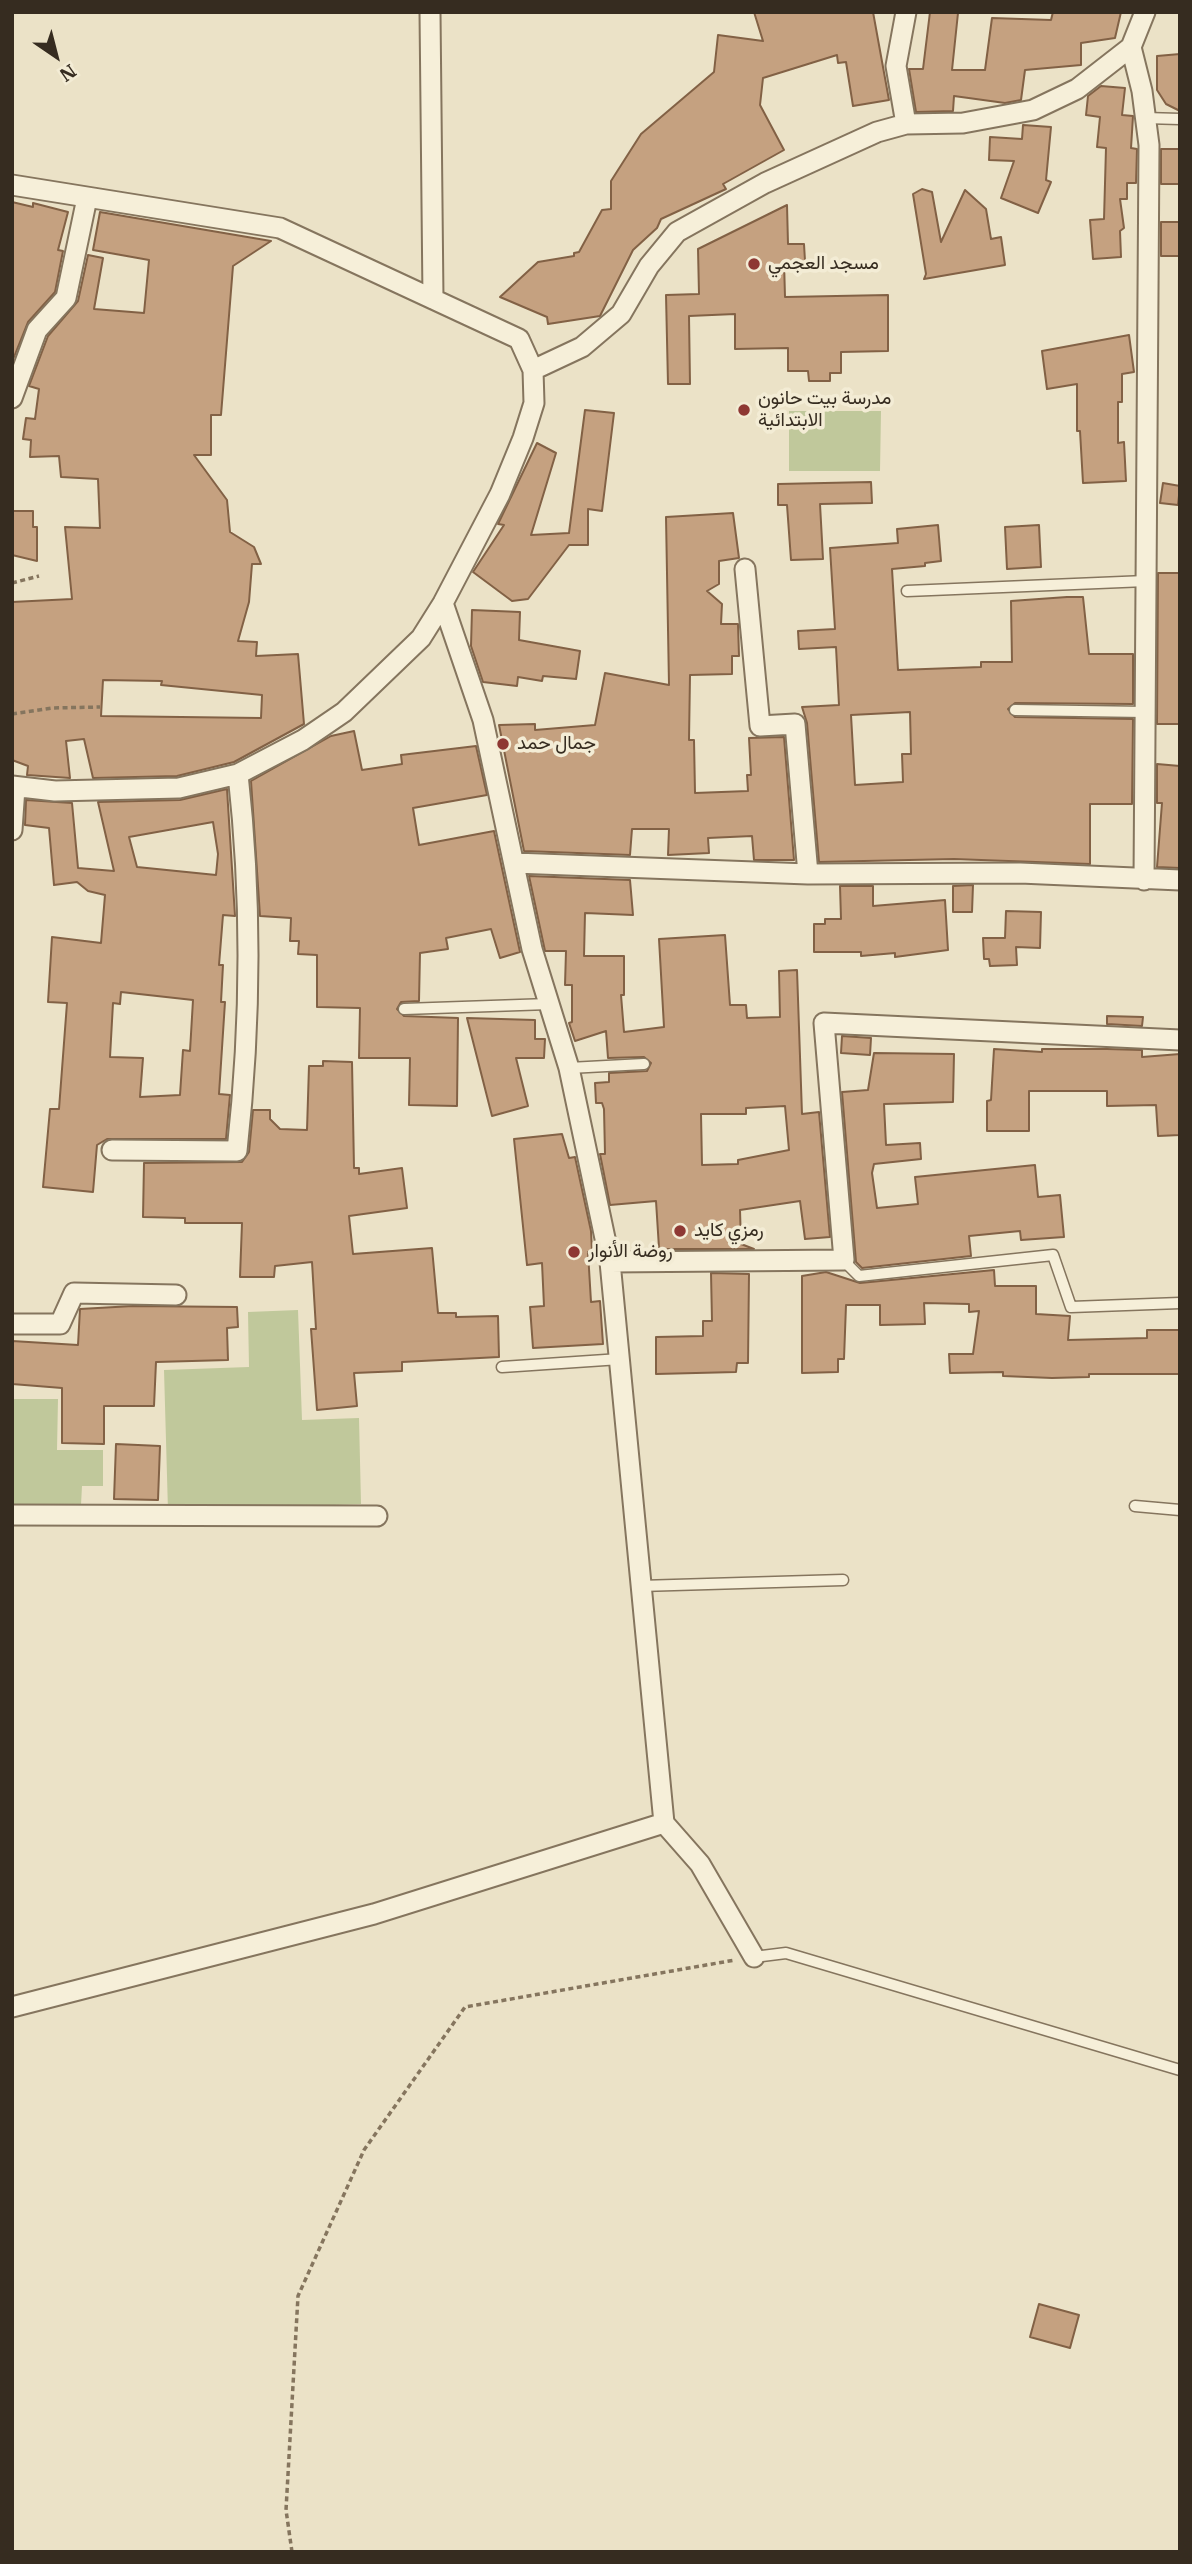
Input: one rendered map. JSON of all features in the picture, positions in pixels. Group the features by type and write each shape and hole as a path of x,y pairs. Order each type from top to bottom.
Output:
{"street":[{"path":"430,12 433,299"},
{"path":"906,12 896,66 906,124"},
{"path":"1144,12 1131,47 1149,145 1144,880"},
{"path":"533,370 582,347 621,314 649,266 677,232 842,146 906,124 963,123 1033,110 1077,89 1131,47"},
{"path":"12,185 280,228 519,339 533,370 534,403 500,494 443,603 421,638 344,712 303,740 238,774 179,788 55,791 13,787 12,830"},
{"path":"12,398 37,330 66,298 87,198"},
{"path":"745,569 760,726 795,724 808,874"},
{"path":"443,603 483,720 532,949 569,1068 610,1262 621,1359 639,1586 664,1823 700,1864 754,1957"},
{"path":"112,1150 237,1151 247,1059 247,856 238,774"},
{"path":"514,863 808,874 1020,873 1180,880"},
{"path":"610,1262 843,1260 824,1023 1180,1040"},
{"path":"12,1324 60,1324 74,1293 176,1295"},
{"path":"12,1515 377,1516"},
{"path":"12,2007 374,1914 664,1823"}],"lane":[{"path":"1145,118 1180,118"},
{"path":"906,592 1146,581"},
{"path":"1015,710 1146,712"},
{"path":"404,1009 549,1004"},
{"path":"569,1068 644,1064"},
{"path":"843,1260 859,1276 1053,1255 1071,1307 1180,1303"},
{"path":"502,1367 621,1359"},
{"path":"1135,1506 1180,1510"},
{"path":"639,1586 843,1580"},
{"path":"754,1957 786,1953 1180,2070"}],"path":[{"path":"12,583 39,576"},
{"path":"12,714 53,708 100,707"},
{"path":"292,2552 286,2510 298,2297 364,2150 465,2007 754,1957"}],"green space":[{"path":"789,411 881,411 880,471 789,471"},
{"path":"298,1310 302,1420 359,1418 361,1504 168,1511 164,1370 249,1367 248,1312"},
{"path":"12,1399 58,1399 57,1450 103,1450 103,1486 82,1486 81,1505 12,1504"}],"building":[{"path":"754,12 873,12 889,100 853,106 846,62 838,63 837,55 763,78 760,105 784,150 723,184 726,189 661,219 657,228 633,250 600,316 548,324 547,317 500,297 538,262 574,256 574,253 579,252 602,210 611,209 611,181 641,134 714,72 718,35 763,41"},
{"path":"930,12 958,13 952,70 985,70 992,18 1051,20 1053,12 1121,12 1115,38 1081,43 1081,65 1025,70 1021,100 1005,103 954,96 953,111 916,112 909,69 923,69"},
{"path":"1180,54 1180,111 1166,104 1157,90 1157,56"},
{"path":"1101,86 1125,88 1122,115 1133,116 1131,148 1137,149 1136,183 1127,183 1127,199 1120,199 1124,228 1120,231 1121,257 1093,259 1090,220 1104,219 1106,148 1097,147 1100,117 1086,115 1088,96"},
{"path":"1023,125 1051,127 1046,180 1051,182 1038,213 1001,198 1014,161 989,160 990,137 1022,139"},
{"path":"1161,149 1180,149 1180,184 1161,184"},
{"path":"922,189 932,192 941,242 965,190 986,209 991,239 1001,237 1005,265 924,279 926,274 913,194"},
{"path":"12,202 33,207 33,203 68,212 58,250 63,251 55,292 28,322 12,362"},
{"path":"787,205 788,244 804,244 805,261 784,261 785,297 888,295 888,351 841,352 841,373 830,373 830,381 809,381 808,371 788,371 788,348 735,349 735,314 689,316 690,384 668,384 666,295 699,294 698,249"},
{"path":"100,212 271,241 233,266 221,415 211,415 211,455 194,455 227,500 230,532 254,547 261,564 252,564 249,602 238,641 257,642 256,656 298,654 304,724 234,762 177,776 93,778 84,739 66,741 70,778 27,775 28,766 12,760 12,602 72,599 65,527 100,528 98,479 61,477 59,456 30,457 31,440 23,439 26,418 35,419 39,389 29,386 48,336 78,301 88,255 103,258 94,309 144,313 149,260 93,250","holes":["103,680 162,681 161,685 262,695 261,718 101,716"]},
{"path":"1161,222 1180,222 1180,256 1161,256"},
{"path":"1129,335 1134,372 1122,374 1122,402 1118,402 1118,443 1124,442 1126,481 1083,483 1080,431 1077,431 1077,384 1047,389 1042,351"},
{"path":"585,410 614,413 602,511 588,509 588,545 569,545 528,599 512,601 473,572 504,525 498,524 537,443 556,453 531,535 569,533"},
{"path":"871,482 872,503 820,504 823,559 791,560 787,505 778,505 778,484"},
{"path":"1163,483 1180,486 1178,505 1160,503"},
{"path":"12,511 33,511 33,527 37,527 37,561 12,555"},
{"path":"733,513 739,558 719,561 719,584 707,591 722,604 721,624 738,624 739,656 732,656 732,674 690,675 689,740 694,740 695,793 748,791 747,775 751,775 749,738 784,737 794,860 754,860 752,836 708,838 709,853 668,855 669,829 632,829 630,855 524,851 499,725 535,724 535,730 595,725 605,673 669,685 666,517"},
{"path":"938,525 941,561 925,563 925,566 892,569 898,670 981,667 981,662 1012,662 1011,601 1067,597 1083,597 1089,654 1133,654 1133,704 1015,703 1008,709 1015,717 1133,719 1132,804 1090,804 1090,864 954,859 819,862 807,723 802,707 839,705 836,647 799,649 798,631 835,629 830,548 898,543 897,529","holes":["910,712 911,754 902,754 903,782 855,785 851,715"]},
{"path":"1039,525 1041,567 1007,569 1005,527"},
{"path":"1158,573 1180,573 1180,724 1157,724"},
{"path":"472,610 520,612 519,640 580,651 576,679 543,676 542,681 518,677 517,686 483,682 471,646"},
{"path":"354,731 362,770 402,764 401,755 476,746 487,795 413,808 419,845 494,831 520,952 500,958 491,929 446,938 448,949 420,953 419,1001 401,1002 397,1009 404,1016 458,1018 457,1106 409,1105 410,1058 359,1058 360,1008 317,1007 317,955 298,954 299,941 290,941 291,918 260,916 251,781 331,736"},
{"path":"1157,764 1180,766 1180,868 1157,867 1162,803 1157,803"},
{"path":"227,789 235,916 223,915 219,965 223,965 221,1002 225,1002 219,1094 230,1095 226,1139 107,1139 97,1145 93,1192 43,1187 50,1109 59,1109 67,1003 48,1002 52,937 101,943 105,895 88,891 77,882 54,885 49,828 25,825 26,800 72,803 78,868 114,871 98,802 180,800","holes":["213,822 218,854 216,875 137,867 129,837","121,992 193,1000 190,1051 183,1050 180,1095 140,1097 143,1058 110,1057 113,1003 120,1004"]},
{"path":"529,876 630,880 633,915 585,913 584,956 624,956 624,995 621,995 624,1032 664,1027 659,939 725,935 730,1005 746,1005 747,1018 780,1017 779,971 797,970 802,1114 819,1112 830,1237 805,1239 800,1201 740,1210 741,1244 754,1249 662,1249 659,1248 656,1201 610,1205 600,1154 605,1154 604,1109 602,1103 596,1103 595,1083 609,1082 609,1073 647,1071 651,1063 644,1057 608,1058 606,1031 575,1041 569,1023 572,1022 572,985 565,985 566,951 545,951","holes":["785,1106 789,1150 738,1160 738,1164 702,1165 701,1114 746,1114 746,1108"]},
{"path":"973,885 972,912 953,912 953,886"},
{"path":"840,886 873,886 873,906 945,900 948,950 895,957 895,953 861,956 861,952 814,952 814,924 825,924 825,919 841,919"},
{"path":"1006,911 1041,912 1040,948 1016,947 1017,965 990,966 989,959 984,959 983,938 1005,938"},
{"path":"1107,1016 1143,1017 1142,1026 1107,1024"},
{"path":"467,1018 535,1020 535,1039 545,1039 544,1058 516,1058 528,1106 492,1116"},
{"path":"842,1036 871,1038 870,1055 841,1053"},
{"path":"994,1049 1042,1052 1042,1049 1142,1050 1142,1057 1180,1054 1180,1135 1158,1136 1156,1105 1107,1106 1107,1091 1029,1091 1029,1131 987,1131 987,1101 991,1100"},
{"path":"874,1053 954,1054 953,1102 884,1104 886,1145 920,1143 921,1159 874,1164 872,1173 877,1208 918,1204 915,1177 1035,1165 1038,1197 1060,1195 1064,1237 1021,1240 1020,1231 969,1236 971,1256 862,1268 856,1262 842,1092 868,1090"},
{"path":"323,1061 352,1062 354,1168 359,1168 359,1174 402,1168 407,1208 349,1216 353,1254 432,1248 438,1313 456,1313 456,1317 498,1316 499,1357 402,1362 402,1371 354,1373 357,1406 317,1410 311,1329 316,1329 312,1262 275,1266 274,1277 240,1277 242,1223 185,1223 185,1218 143,1217 144,1163 242,1162 249,1152 253,1110 270,1110 270,1119 280,1129 307,1130 309,1066 323,1066"},
{"path":"562,1134 569,1158 575,1157 591,1231 592,1251 588,1252 591,1302 600,1301 603,1344 533,1348 530,1307 544,1306 542,1263 527,1265 514,1139"},
{"path":"994,1270 995,1286 1036,1286 1036,1314 1070,1316 1068,1340 1147,1338 1147,1330 1180,1330 1180,1374 1089,1374 1089,1377 1052,1378 1003,1376 1003,1372 950,1373 949,1354 973,1354 979,1311 969,1312 969,1304 924,1303 925,1324 880,1325 880,1305 846,1305 844,1359 838,1359 838,1372 802,1373 802,1276 826,1272 860,1283"},
{"path":"711,1273 749,1274 748,1363 737,1363 736,1372 656,1374 656,1337 703,1336 703,1321 712,1321"},
{"path":"133,1306 237,1307 238,1327 227,1328 228,1360 156,1362 154,1406 104,1406 104,1444 62,1443 62,1388 12,1384 12,1341 78,1345 80,1309"},
{"path":"116,1444 160,1446 158,1500 114,1499"},
{"path":"1039,2304 1079,2315 1070,2348 1030,2337"}],"place":[{"name":"مسجد العجمي","path":"754,264"},
{"name":"مدرسة بيت حانون الابتدائية","path":"744,410"},
{"name":"جمال حمد","path":"503,744"},
{"name":"رمزي كايد","path":"680,1231"},
{"name":"روضة الأنوار","path":"574,1252"}]}
